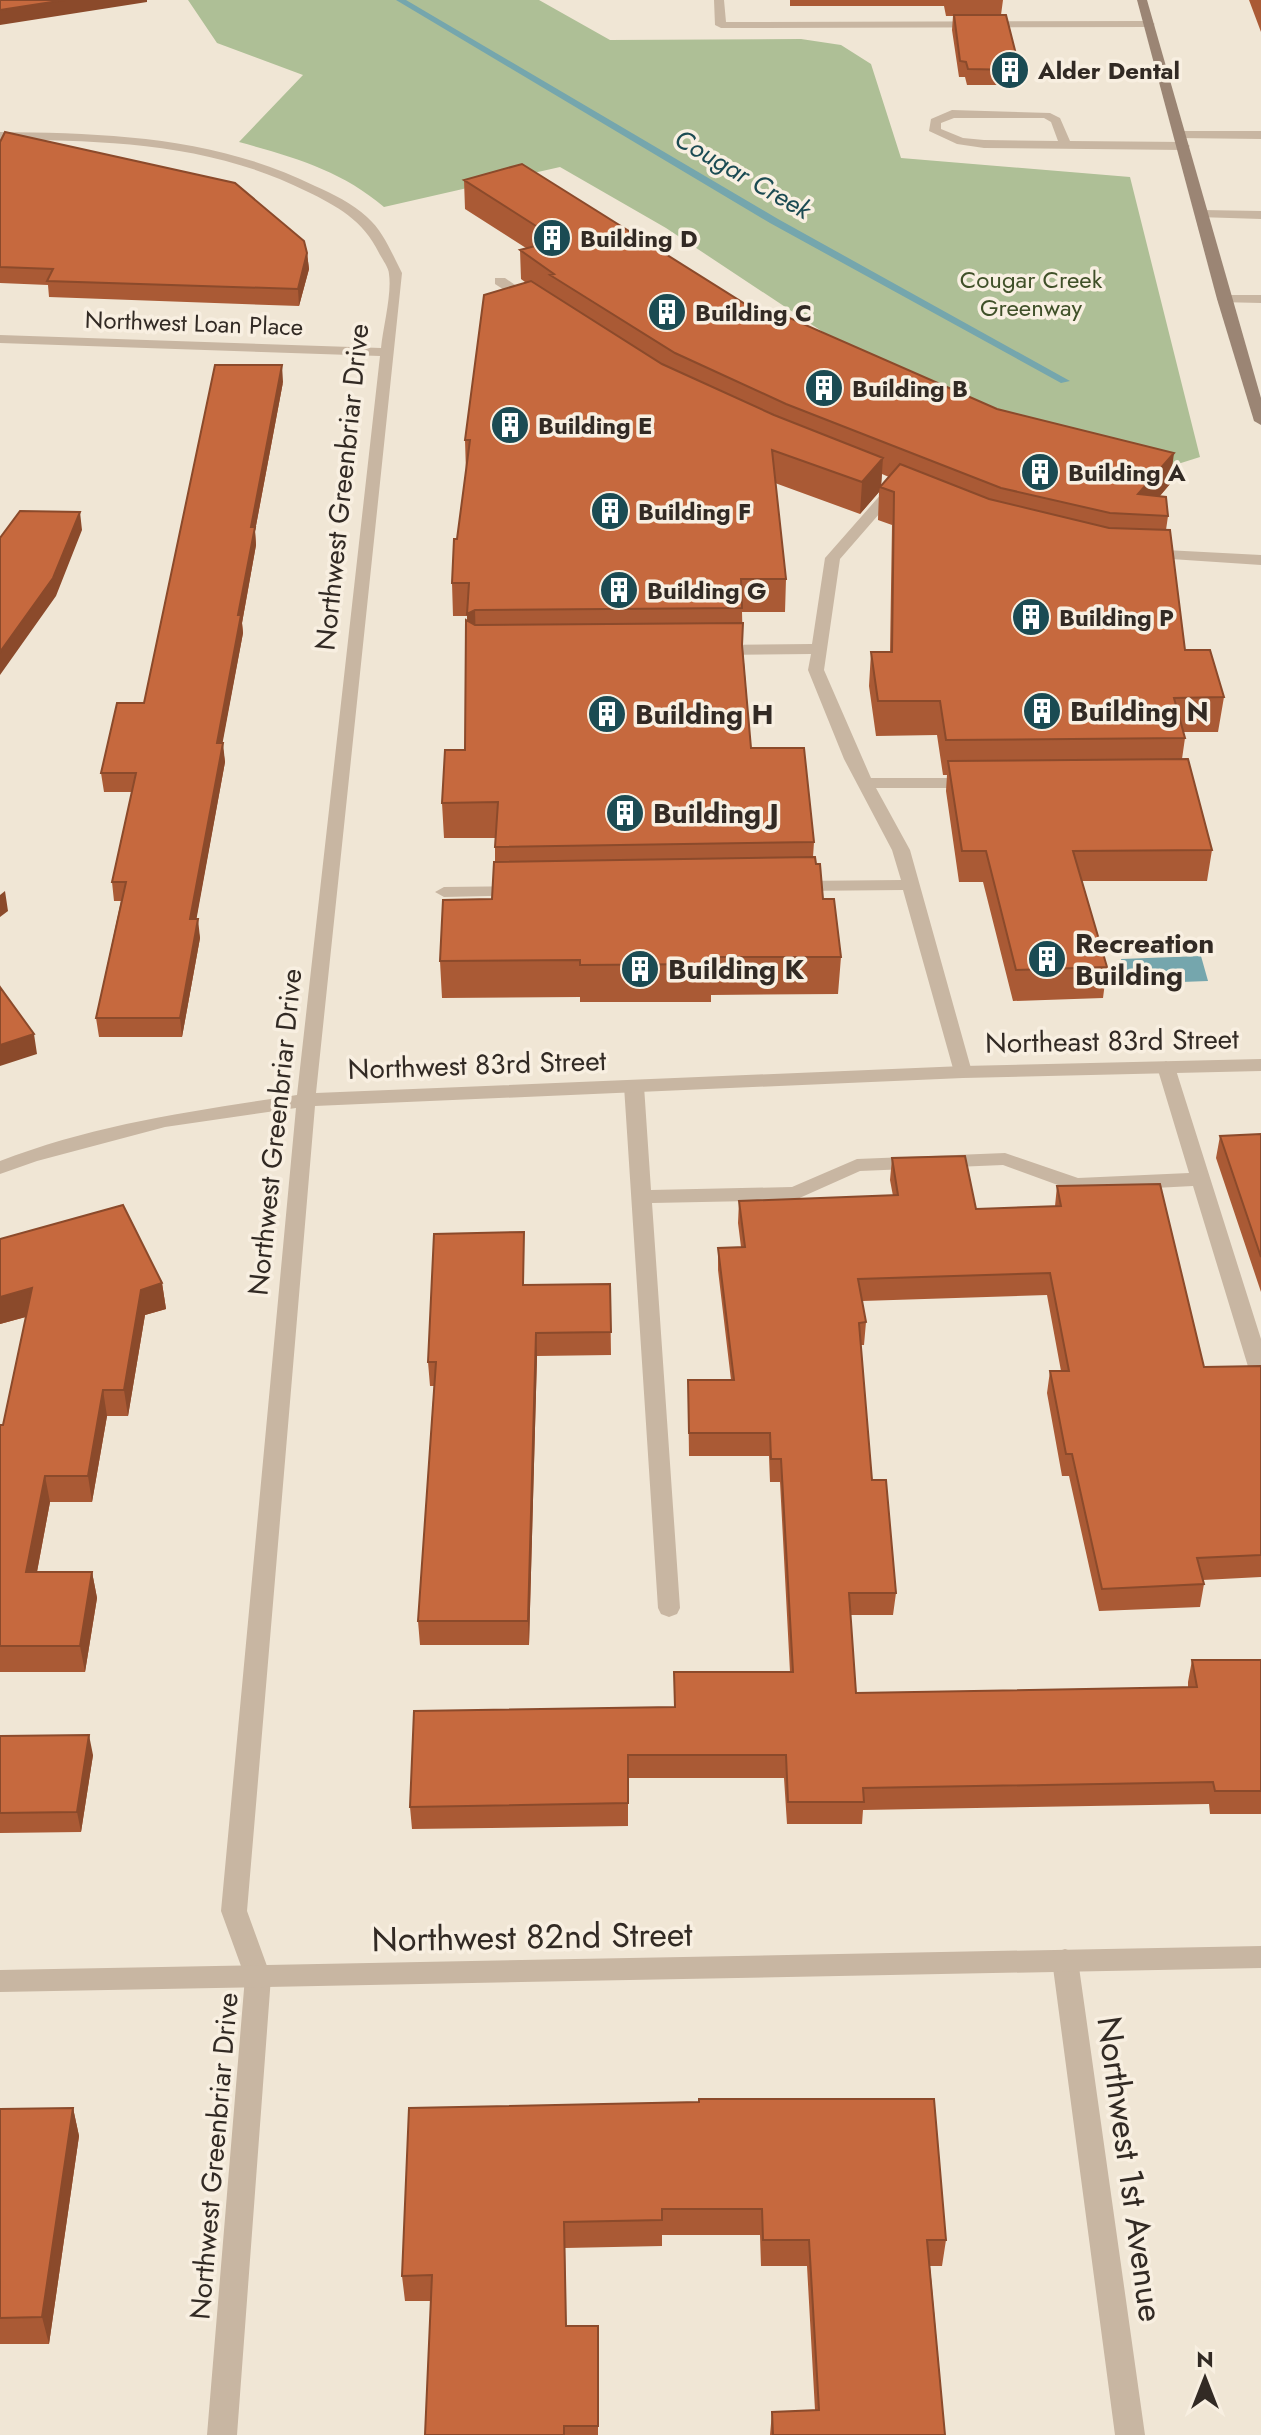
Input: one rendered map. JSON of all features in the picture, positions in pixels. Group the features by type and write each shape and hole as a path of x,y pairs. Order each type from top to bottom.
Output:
{"main road":[{"path":"1142,0 1224,299 1261,421"}],"street":[{"path":"719,0 721,25 1149,24"},
{"path":"1066,145 1056,120 1046,115 952,114 935,121 935,131 961,141 1066,145 1261,135"},
{"name":"Northwest Greenbriar Drive","path":"0,136 72,136 153,143 230,155 301,182 368,225 396,273 306,1100 234,1911 258,1977 222,2435"},
{"path":"1202,214 1261,215"},
{"path":"500,281 539,306"},
{"path":"1224,299 1261,299"},
{"name":"Northwest Loan Place","path":"0,339 387,352"},
{"path":"895,487 833,558 816,670 865,783 901,850 963,1072"},
{"path":"1137,554 1261,560"},
{"path":"695,650 819,649"},
{"path":"865,783 989,782"},
{"path":"771,887 911,885"},
{"path":"444,892 537,890"},
{"name":"Northeast 83rd Street","path":"963,1072 1261,1065"},
{"path":"1166,1067 1261,1373"},
{"name":"Northwest 83rd Street","path":"0,1168 31,1156 165,1121 306,1100 963,1072"},
{"path":"634,1086 669,1608"},
{"path":"641,1197 795,1193 857,1165 1005,1159 1077,1185 1201,1179"},
{"name":"Northwest 82nd Street","path":"0,1981 1261,1957"},
{"name":"Northwest 1st Avenue","path":"1065,1960 1130,2435"}],"green space":[{"name":"Cougar Creek Greenway","path":"188,0 539,0 610,40 801,39 841,45 871,64 901,158 1130,177 1200,457 1162,469 943,394 832,338 666,228 560,167 384,207 333,174 297,159 239,142 303,75 217,43"}],"water":[{"path":"1201,956 1208,981 1128,984 1121,959"}],"building":[{"path":"0,0 65,0 0,10"},
{"path":"954,15 1006,15 1020,70 968,69 966,62 960,61"},
{"path":"5,132 235,183 304,241 307,253 298,289 47,281 53,269 0,267 0,142"},
{"path":"522,164 758,312 767,308 997,409 1174,453 1138,494 1166,497 1168,516 1110,513 1001,488 786,404 675,353 550,275 554,274 520,250 558,240 464,180"},
{"path":"531,281 662,364 774,415 883,458 862,482 772,450 786,579 741,579 742,608 475,610 467,614 469,583 452,583 454,539 457,539 470,440 465,440 484,295"},
{"path":"215,365 282,365 251,527 255,527 217,743 223,743 190,919 198,919 180,1018 96,1018 126,882 112,882 136,773 101,773 117,703 144,703"},
{"path":"900,464 989,499 1109,528 1170,530 1185,650 1210,650 1224,697 1174,698 1185,738 946,740 940,701 878,701 871,652 892,652 894,492 880,487"},
{"path":"20,511 80,512 53,578 0,652 0,538"},
{"path":"466,620 475,625 743,623 742,645 751,748 804,748 814,842 495,847 498,802 442,803 445,750 465,750"},
{"path":"1188,759 1212,850 1073,851 1107,967 1016,970 986,851 962,851 948,761"},
{"path":"815,857 816,864 820,864 823,899 834,899 841,957 712,957 712,964 580,965 580,960 440,961 443,900 492,899 494,862"},
{"path":"0,987 34,1034 0,1045"},
{"path":"1261,1134 1261,1257 1220,1136"},
{"path":"965,1156 976,1209 1061,1206 1057,1186 1160,1184 1204,1367 1261,1366 1261,1555 1197,1558 1204,1584 1102,1589 1072,1454 1066,1454 1050,1371 1069,1371 1050,1273 858,1279 866,1322 859,1323 872,1480 886,1480 896,1593 849,1593 856,1693 1197,1687 1192,1660 1261,1660 1261,1791 1215,1791 1213,1782 863,1788 864,1802 788,1802 786,1755 628,1755 628,1803 410,1807 414,1711 675,1707 674,1672 793,1672 781,1459 771,1459 770,1433 689,1433 688,1380 734,1380 718,1248 745,1247 739,1201 898,1195 892,1158"},
{"path":"123,1205 162,1283 141,1290 124,1390 103,1390 88,1476 45,1476 26,1572 92,1572 80,1646 0,1646 0,1425 3,1425 32,1288 0,1297 0,1239"},
{"path":"524,1232 523,1285 610,1284 611,1332 536,1333 528,1621 418,1621 436,1362 428,1362 434,1234"},
{"path":"89,1735 77,1812 0,1813 0,1736"},
{"path":"699,2099 934,2099 946,2240 927,2240 945,2435 773,2435 772,2412 819,2410 809,2240 763,2240 762,2209 662,2209 662,2220 564,2222 566,2326 598,2326 598,2426 564,2426 564,2435 425,2435 432,2275 402,2276 409,2108 699,2102"},
{"path":"73,2108 42,2317 0,2318 0,2109"}],"waterway":[{"name":"Cougar Creek","path":"400,0 774,221 1065,381"}],"place":[{"name":"Alder Dental","path":"1010,70"},
{"name":"Building D","path":"552,238"},
{"name":"Building C","path":"667,312"},
{"name":"Building B","path":"824,388"},
{"name":"Building E","path":"510,425"},
{"name":"Building A","path":"1040,472"},
{"name":"Building F","path":"610,511"},
{"name":"Building G","path":"619,590"},
{"name":"Building P","path":"1031,617"},
{"name":"Building N","path":"1042,711"},
{"name":"Building H","path":"607,714"},
{"name":"Building J","path":"625,813"},
{"name":"Recreation Building","path":"1047,959"},
{"name":"Building K","path":"640,969"}]}
